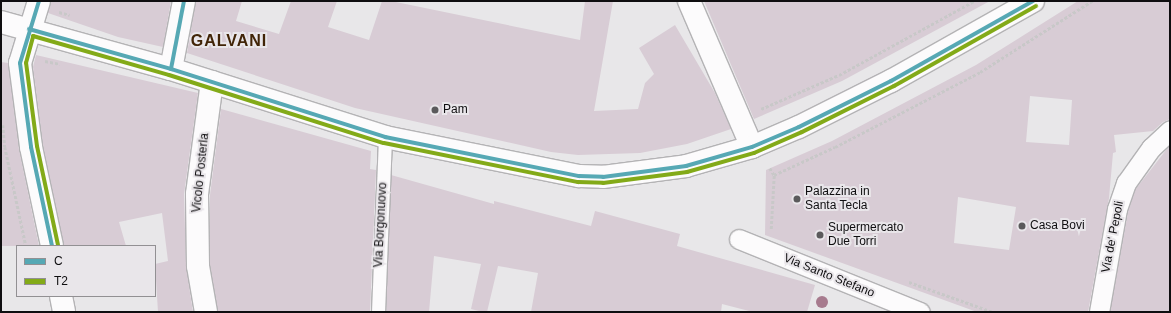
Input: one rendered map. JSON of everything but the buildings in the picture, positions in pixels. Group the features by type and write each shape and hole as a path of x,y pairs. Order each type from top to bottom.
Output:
{"street":[{"path":"39,1 29,28 20,63 31,147 52,245"},
{"path":"171,69 184,1"},
{"path":"689,1 752,147"},
{"path":"1,22 29,28 171,69 385,137 579,176 629,174 686,166 752,147 799,127 890,80 1033,1"},
{"name":"Vicolo Posterla","path":"206,312 198,266 197,194 212,82"},
{"name":"Via de' Pepoli","path":"1099,312 1117,209 1126,183 1151,148 1170,130"},
{"name":"Via Santo Stefano","path":"739,239 920,312"},
{"path":"61,297 64,312"}],"lane":[{"name":"Via Borgonuovo","path":"378,312 385,137"}],"path":[{"path":"755,111 840,75 974,1"},
{"path":"774,175 835,147 980,72 1092,1"},
{"path":"770,168 774,175 771,231"}],"transit line":[{"name":"C","path":"39,1 20,63 31,147 52,245"},
{"name":"C","path":"171,69 184,1"},
{"name":"C","path":"29,29 171,69 385,137 579,176 603,177 686,166 752,147 799,127 891,81 1033,1"},
{"name":"T2","path":"58,245 37,146 26,63 33,36 169,75 384,143 578,182 603,183 687,172 754,153 802,132 894,86 1036,6"}],"place":[{"name":"Pam","path":"435,110"},
{"name":"Palazzina in Santa Tecla","path":"797,199"},
{"name":"Casa Bovi","path":"1022,226"},
{"name":"Supermercato Due Torri","path":"820,235"}],"district":[{"name":"GALVANI","path":"229,41"}]}
